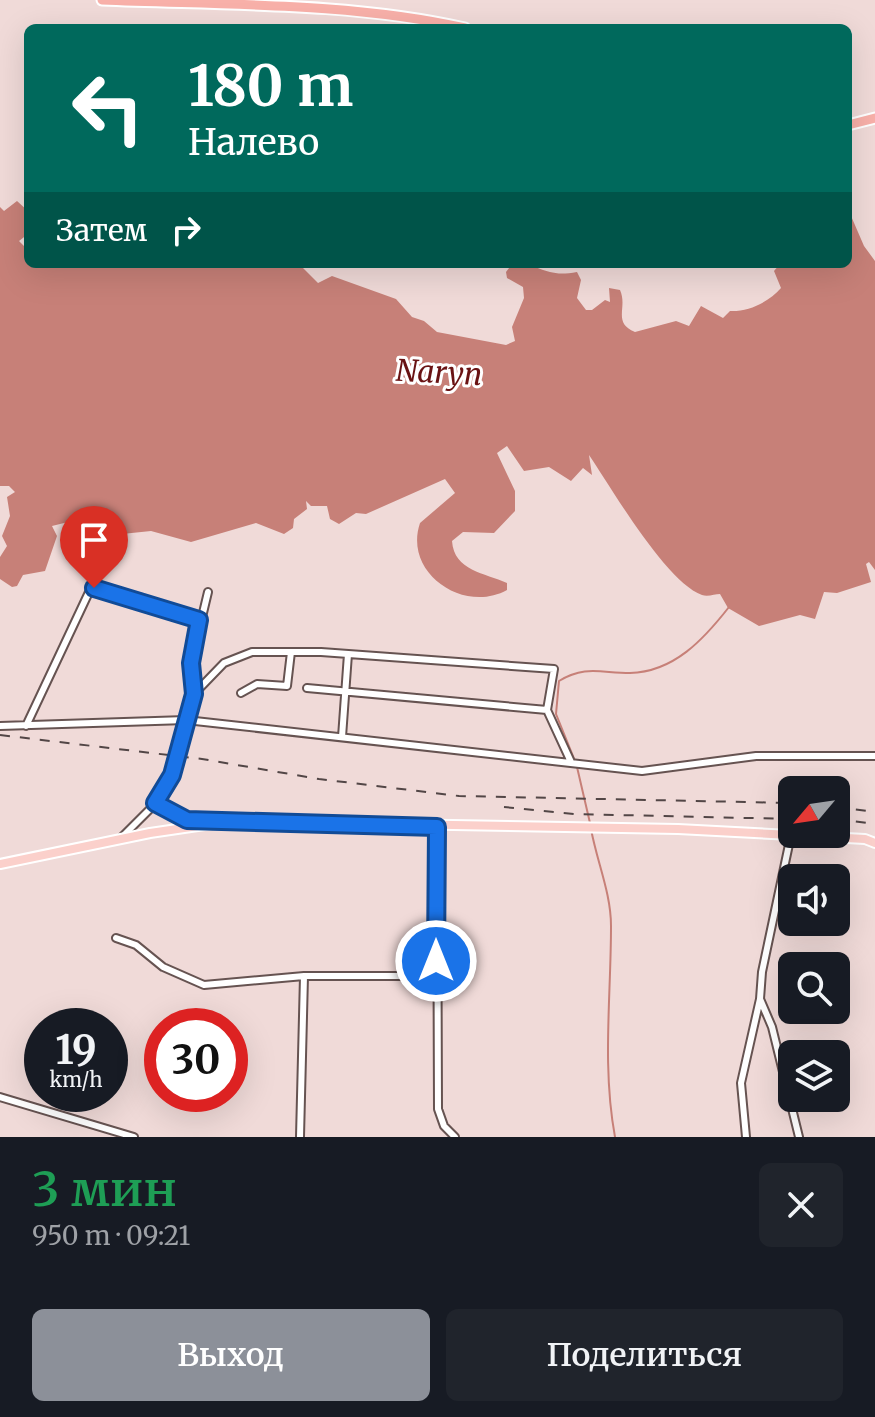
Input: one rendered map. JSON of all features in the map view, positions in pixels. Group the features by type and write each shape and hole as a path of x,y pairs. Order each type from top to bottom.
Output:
{"highway":[{"path":"102,0 360,13 421,18 447,24"},
{"path":"852,124 875,118"}],"main road":[{"path":"0,864 232,821 678,829 778,834"},
{"path":"850,838 875,843"}],"street":[{"path":"26,726 90,590 199,620"},
{"path":"119,840 155,803 172,775 194,694 191,663 208,592"},
{"path":"194,694 224,663 252,652 348,654 554,669 547,710 571,762"},
{"path":"241,693 257,684 287,686 291,652"},
{"path":"342,737 348,654"},
{"path":"307,688 547,710"},
{"path":"0,726 186,720 642,771 756,756 875,756"},
{"path":"155,803 187,820 232,821"},
{"path":"437,827 435,976 438,1109 444,1126 455,1137"},
{"path":"746,1137 741,1083 788,848"},
{"path":"116,938 136,945 163,967 204,985 304,976 435,976"},
{"path":"300,1137 304,976"},
{"path":"760,999 772,1027 799,1137"},
{"path":"0,1097 134,1137"}],"water":[{"name":"Naryn","path":"17,201 24,207 24,237 19,241 24,246 24,268 303,268 318,283 332,276 396,299 412,317 424,321 437,332 506,345 515,341 512,327 524,298 523,287 507,278 509,268 577,272 581,280 577,298 586,310 592,310 605,300 610,302 609,288 620,290 622,319 635,332 676,321 689,326 701,306 723,318 730,311 751,308 770,298 781,288 774,271 777,268 852,268 852,218 864,246 875,261 875,570 869,562 866,564 871,582 837,593 824,592 815,619 800,615 759,626 728,608 720,594 702,595 672,572 641,533 589,455 592,475 583,468 571,481 549,467 524,471 507,446 497,453 515,491 515,511 494,533 463,532 452,541 458,559 464,565 507,583 507,590 490,596 473,597 456,593 441,584 420,558 417,541 420,523 455,493 445,479 366,514 356,513 339,524 330,519 327,506 311,506 306,501 307,509 294,519 293,528 284,534 256,523 191,542 151,531 122,534 76,520 52,526 57,536 45,571 23,575 17,586 12,587 0,579 0,557 7,546 2,536 10,516 7,497 15,492 9,486 0,486 0,207 4,211"}],"waterway":[{"path":"575,761 556,714 559,681 585,671 630,673 661,667 687,652 729,607"},
{"path":"577,767 590,823"},
{"path":"591,829 610,914 608,1058 615,1137"}],"railway":[{"path":"0,735 202,759 319,779 459,796 778,803"},
{"path":"504,807 574,814 778,819"},
{"path":"850,809 875,812"},
{"path":"850,821 875,824"}],"route":[{"path":"94,588 199,620 191,663 194,694 172,775 155,803 187,820 437,827 436,961"}]}
